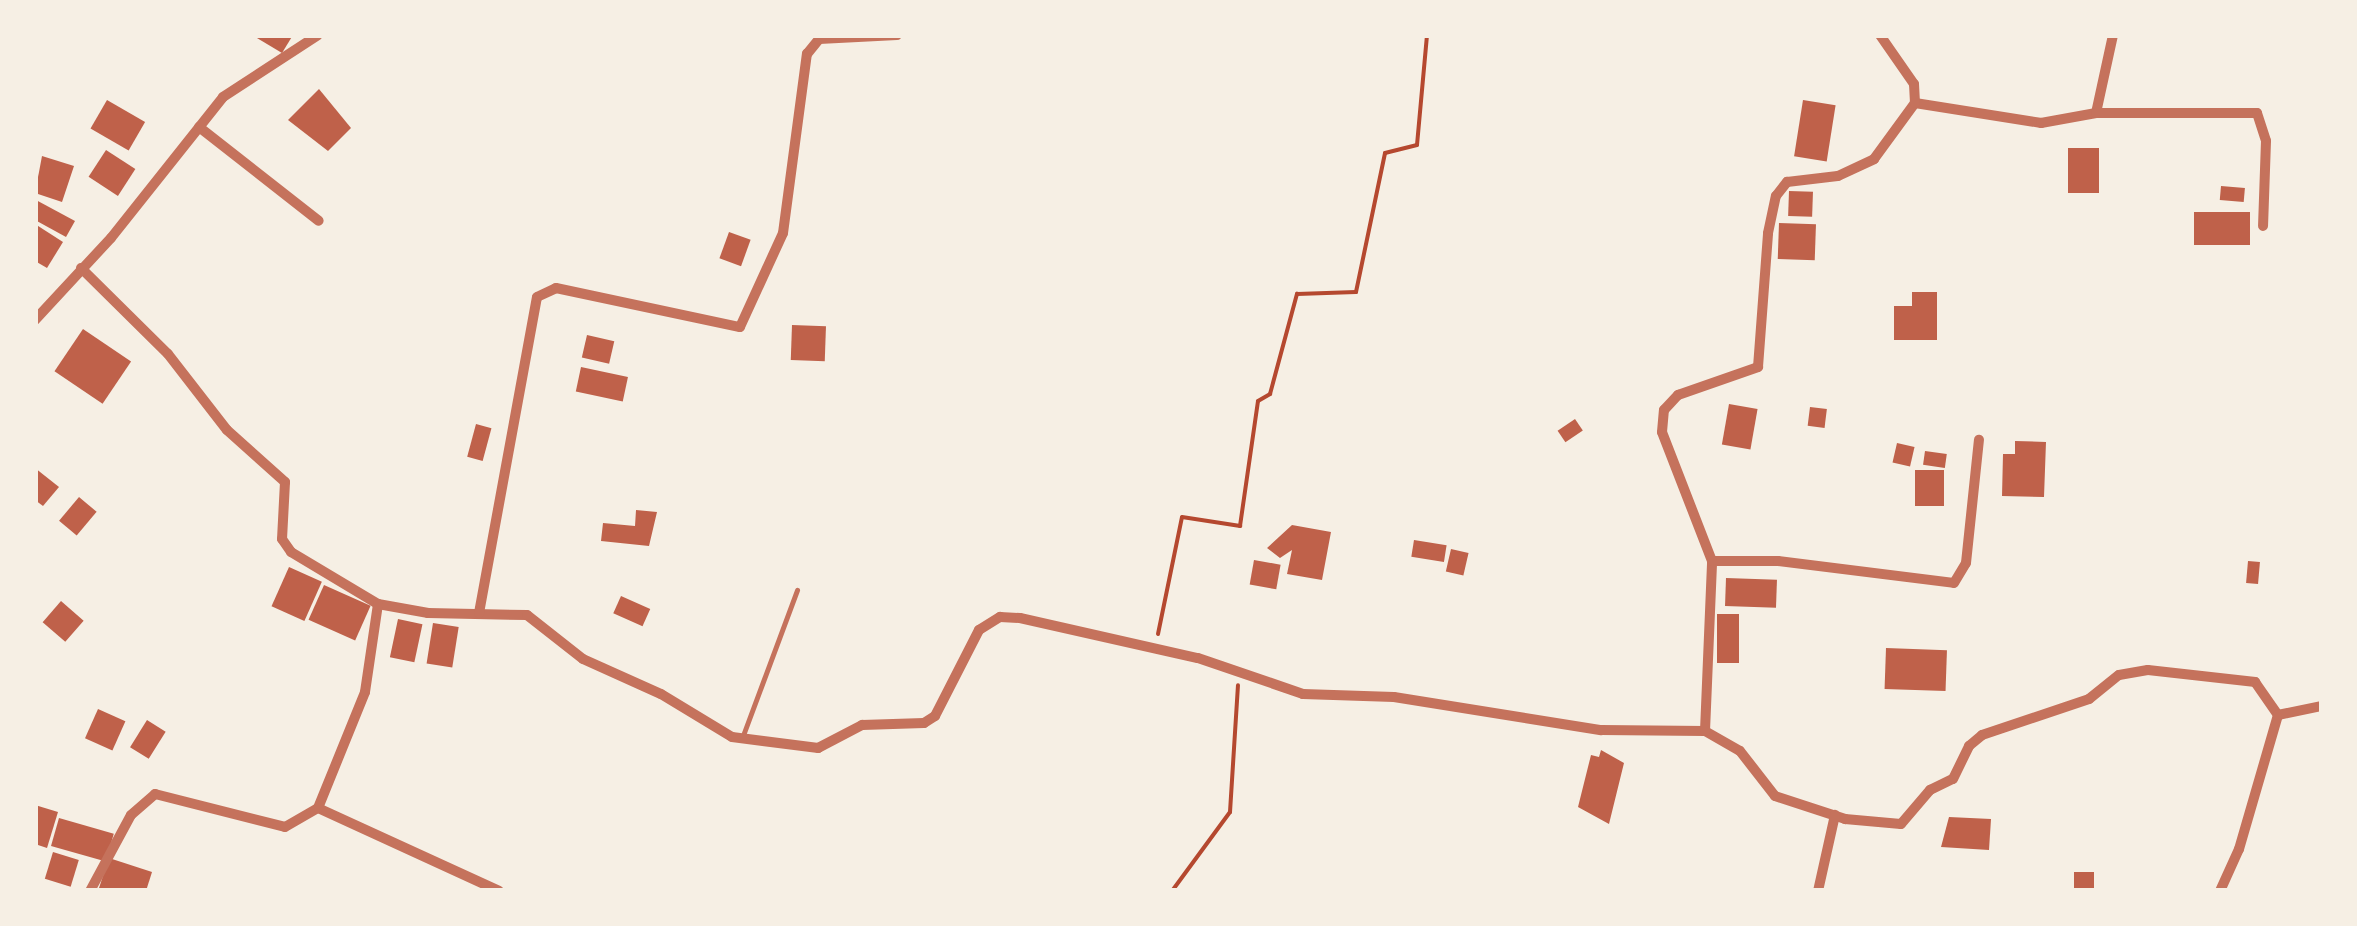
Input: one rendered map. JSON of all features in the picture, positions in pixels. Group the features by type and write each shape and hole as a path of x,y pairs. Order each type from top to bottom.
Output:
{"street":[{"path":"35,320 237,86 318,35"},
{"path":"478,612 537,297 556,288 740,327 783,233 807,54 819,39 897,35"},
{"path":"1706,731 1712,561 1662,432 1664,410 1678,395 1758,367 1768,233 1776,196 1787,182 1838,176 1874,159 1915,104 1914,84 1880,35"},
{"path":"2096,113 2113,35"},
{"path":"1915,104 2041,123 2096,113 2257,112 2266,142 2263,226"},
{"path":"200,127 320,221"},
{"path":"81,268 168,354 227,430 285,482 285,548 378,604 527,614 583,659 742,739 818,748 862,725 924,723 935,716 979,630 1000,617 1156,648 1216,664 1236,677 1303,694 1394,697 1564,726 1706,731 1740,751 1775,796 1834,815 1908,822 1930,790 1953,779 1969,746 1982,735 2089,699 2125,672 2255,682 2278,715"},
{"path":"1712,561 1778,561 1954,583 1966,563 1979,440"},
{"path":"90,891 131,815 155,794 285,827 318,808 365,692 378,604"},
{"path":"2278,715 2319,711"},
{"path":"2220,891 2239,849 2278,715"},
{"path":"318,808 499,891"},
{"path":"1818,891 1834,815"}],"lane":[{"path":"742,739 797,590"}],"path":[{"path":"1156,648 1182,517 1240,526 1258,401 1270,394 1278,345 1297,294 1356,292 1385,153 1416,145 1428,35"},
{"path":"1172,891 1230,812 1236,677"}],"building":[{"path":"252,35 293,35 282,53"},
{"path":"319,89 351,128 328,151 288,120"},
{"path":"107,100 145,122 129,151 90,129"},
{"path":"1803,100 1836,105 1827,161 1794,156"},
{"path":"2068,148 2099,148 2099,193 2068,193"},
{"path":"106,150 135,169 118,196 89,177"},
{"path":"42,156 74,166 62,202 35,193"},
{"path":"2221,186 2245,188 2244,202 2220,200"},
{"path":"1789,191 1813,192 1812,217 1788,216"},
{"path":"36,200 75,221 66,237 35,220"},
{"path":"2194,212 2250,212 2250,245 2194,245"},
{"path":"1779,223 1816,224 1815,260 1778,259"},
{"path":"35,224 63,242 47,268 35,261"},
{"path":"729,232 751,240 741,266 719,258"},
{"path":"1912,292 1937,292 1937,340 1894,340 1894,306 1912,306"},
{"path":"792,325 826,326 825,361 791,360"},
{"path":"83,329 131,361 103,404 54,371"},
{"path":"587,335 614,341 609,364 582,357"},
{"path":"581,367 628,377 623,401 576,391"},
{"path":"1729,404 1758,409 1750,449 1722,444"},
{"path":"1810,407 1827,409 1825,428 1808,426"},
{"path":"1575,419 1583,431 1565,442 1558,431"},
{"path":"476,424 491,428 483,461 467,457"},
{"path":"2015,441 2046,442 2044,497 2002,496 2003,454 2015,454"},
{"path":"1897,443 1915,447 1910,467 1893,462"},
{"path":"1925,451 1947,454 1945,468 1923,465"},
{"path":"35,468 59,487 43,506 35,500"},
{"path":"1915,470 1944,470 1944,506 1915,506"},
{"path":"79,497 97,512 77,536 59,521"},
{"path":"636,510 657,512 649,546 601,541 603,523 635,526"},
{"path":"1292,525 1331,532 1322,580 1287,574 1292,550 1280,558 1267,548"},
{"path":"1414,540 1447,545 1444,562 1411,557"},
{"path":"1451,549 1469,553 1463,575 1446,571"},
{"path":"1254,560 1281,565 1276,589 1250,585"},
{"path":"2248,561 2260,562 2258,584 2246,583"},
{"path":"289,567 322,582 304,621 272,606"},
{"path":"1726,578 1777,580 1776,608 1725,606"},
{"path":"324,585 371,606 355,640 309,620"},
{"path":"621,596 650,609 643,626 613,613"},
{"path":"61,601 84,621 65,642 43,622"},
{"path":"1717,614 1739,614 1739,663 1717,663"},
{"path":"398,619 422,624 414,662 390,657"},
{"path":"433,623 459,627 452,668 427,663"},
{"path":"1886,648 1947,650 1946,691 1885,689"},
{"path":"98,709 125,721 112,750 85,738"},
{"path":"147,720 166,732 149,759 130,747"},
{"path":"1601,750 1624,763 1609,824 1578,807 1591,755 1599,757"},
{"path":"35,805 58,812 47,848 35,844"},
{"path":"1949,817 1991,819 1989,850 1941,847"},
{"path":"59,818 114,834 106,862 51,846"},
{"path":"53,852 79,860 71,887 45,879"},
{"path":"109,858 152,872 146,891 98,891"},
{"path":"2074,872 2094,872 2094,891 2074,891"}]}
